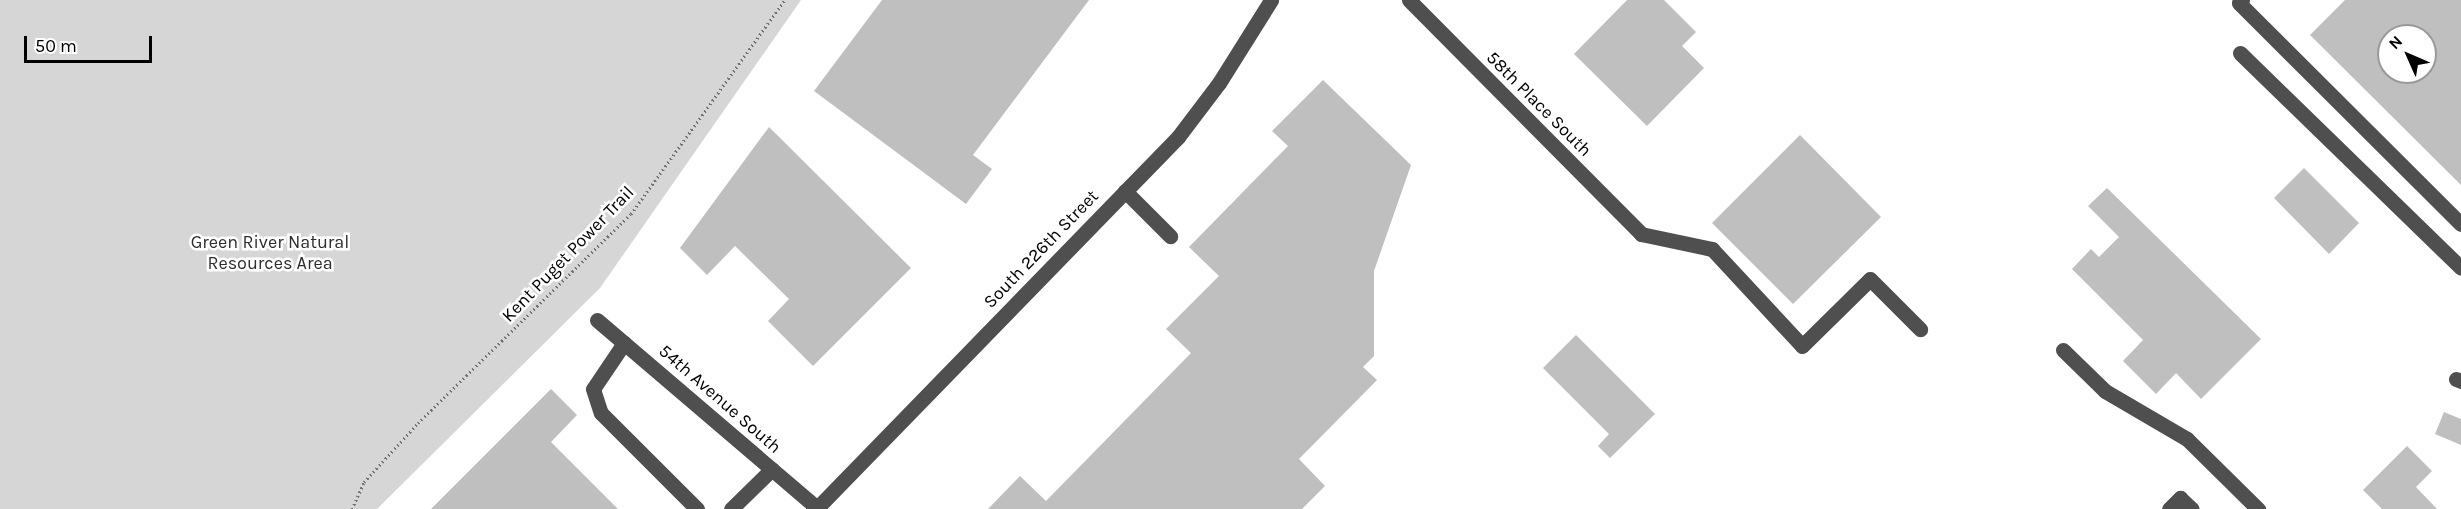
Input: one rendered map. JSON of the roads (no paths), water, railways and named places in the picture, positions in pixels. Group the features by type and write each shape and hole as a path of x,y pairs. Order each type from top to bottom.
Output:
{"street":[{"name":"South 226th Street","path":"817,508 1178,137 1220,83 1271,0"},
{"name":"58th Place South","path":"1409,0 1641,234 1712,249 1802,346 1870,279 1920,329"},
{"path":"2242,0 2239,3 2461,224"},
{"path":"2240,53 2461,268"},
{"path":"1125,191 1170,236"},
{"name":"54th Avenue South","path":"597,320 817,508"},
{"path":"624,343 593,389 601,413 697,509"},
{"path":"2063,350 2105,391 2187,439 2258,509"},
{"path":"731,509 772,470"},
{"path":"2169,509 2181,498 2192,509"}],"park label":[{"name":"Green River Natural Resources Area","path":"270,253"}]}
